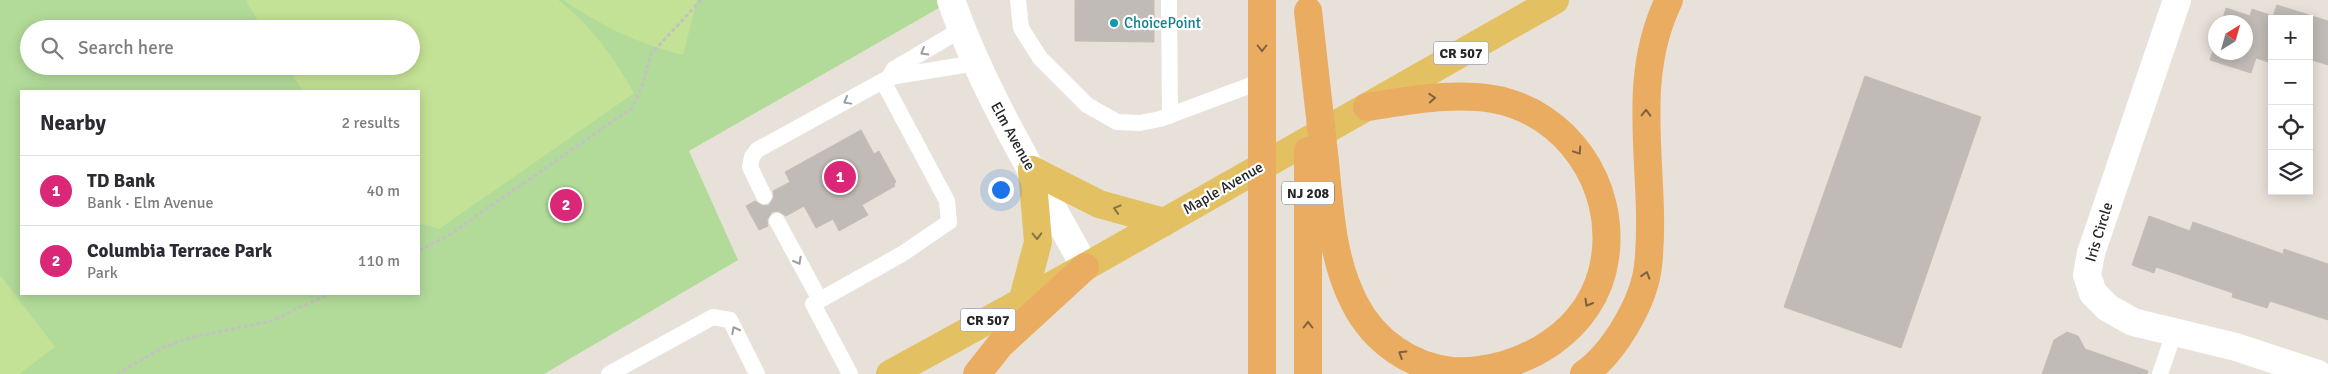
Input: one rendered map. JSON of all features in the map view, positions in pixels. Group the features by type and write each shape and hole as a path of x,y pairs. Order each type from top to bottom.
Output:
{"highway":[{"name":"NJ 208","path":"1262,0 1262,374"},
{"path":"1584,374 1616,342 1636,307 1648,267 1650,225 1646,142 1649,66 1656,30 1669,0"},
{"name":"NJ 208","path":"1308,6 1308,374"},
{"path":"1308,6 1333,236 1341,273 1356,306 1376,334 1403,356 1435,370 1471,374 1506,368 1536,356 1561,337 1580,316 1596,290 1605,260 1607,228 1602,199 1591,170 1572,142 1551,123 1521,106 1494,99 1461,96 1367,107"},
{"path":"1246,374 1262,89"},
{"path":"977,374 1000,345 1085,267"}],"main road":[{"name":"Maple Avenue","path":"890,374 1085,267 1555,0"},
{"path":"1032,170 1099,204 1175,215"},
{"path":"1022,302 1038,242 1032,170"}],"street":[{"name":"Elm Avenue","path":"951,0 976,63 1085,267"},
{"name":"Iris Circle","path":"2176,0 2091,253 2087,276 2093,293 2108,308 2133,322 2175,330 2236,347 2318,374"}],"lane":[{"path":"1018,0 1021,28 1040,58 1087,105 1117,122 1140,123 1262,89"},
{"path":"1169,0 1170,116"},
{"path":"850,374 813,304 902,254 949,222 947,201 885,85 894,69 962,29"},
{"path":"764,196 750,167 752,157 757,150 890,77 976,63"},
{"path":"777,221 820,300"},
{"path":"609,374 713,318 730,320 757,374"},
{"path":"2160,374 2175,330"}],"path":[{"path":"420,250 446,237 632,108 642,86 651,54 701,0"},
{"path":"117,374 164,347 193,337 271,321 327,295"}],"green space":[{"path":"0,0 951,0 689,151 738,260 544,374 0,374"},
{"path":"558,0 581,20 601,43 634,93 439,229 420,223 420,90 302,90 293,75 420,75 420,20 258,20 246,1"},
{"path":"563,0 697,0 683,55 650,45 621,33"},
{"path":"0,275 55,347 19,374 0,374"}],"building":[{"name":"ChoicePoint","path":"1075,0 1154,0 1154,42 1075,41"},
{"path":"2277,5 2309,15 2273,15"},
{"path":"2226,8 2247,15 2224,15"},
{"path":"2252,9 2270,15 2268,15 2268,62 2256,58 2251,73 2210,60 2253,60 2253,15 2250,15"},
{"path":"2313,16 2328,21 2328,65 2313,60"},
{"path":"1865,76 1981,117 1901,348 1784,307"},
{"path":"861,130 874,154 879,151 896,182 895,186 862,205 868,215 839,231 833,219 816,228 804,206 786,216 778,211 772,212 767,220 768,226 759,230 746,206 755,201 763,206 769,205 774,197 773,191 790,182 785,172"},
{"path":"2149,216 2190,231 2193,222 2283,254 2284,249 2328,264 2328,320 2270,301 2267,308 2232,297 2233,293 2156,267 2154,273 2132,265"},
{"path":"2067,332 2078,336 2085,349 2148,371 2147,374 2042,374 2054,340"}],"place":[{"name":"ChoicePoint","path":"1114,23"},
{"name":"TD Bank","path":"840,177"},
{"name":"Columbia Terrace Park","path":"566,205"}]}
